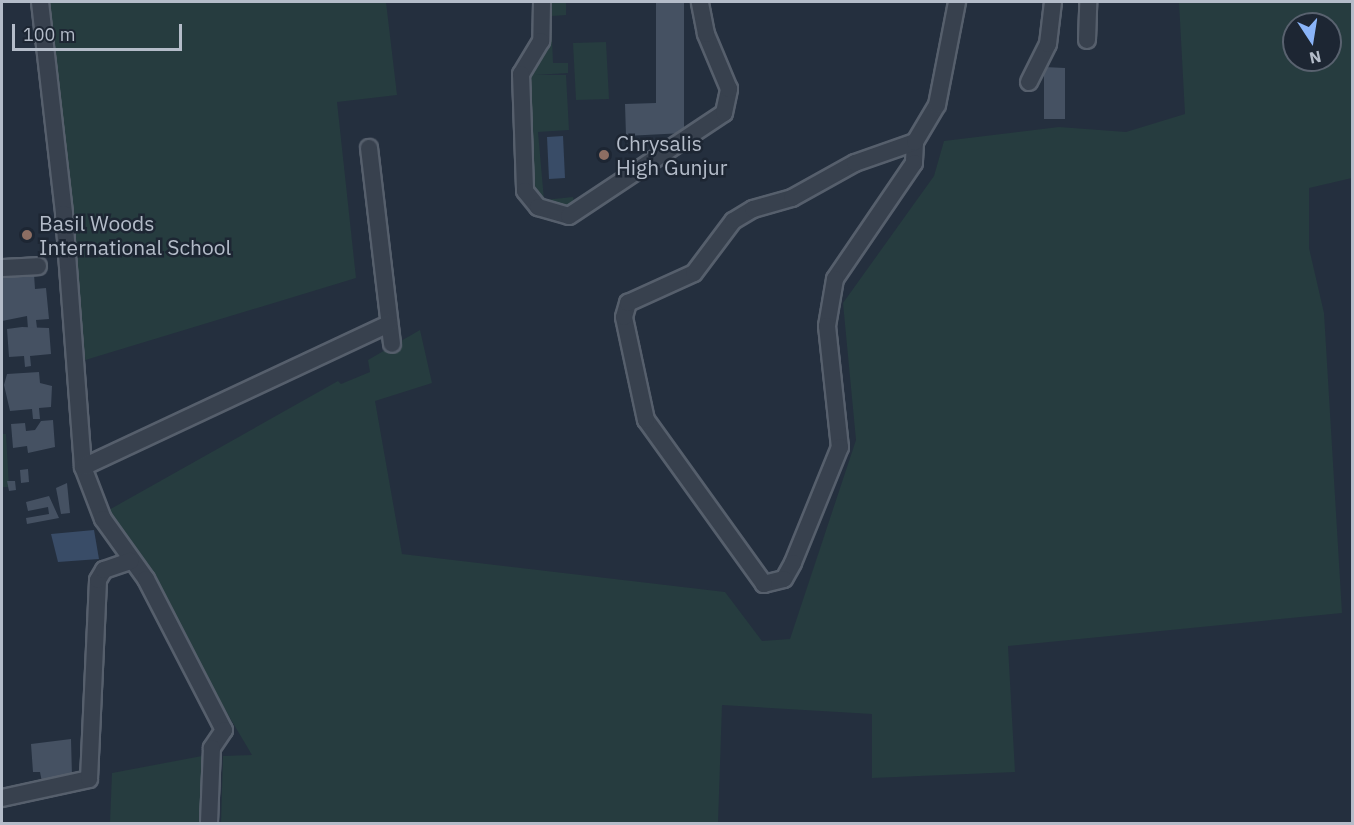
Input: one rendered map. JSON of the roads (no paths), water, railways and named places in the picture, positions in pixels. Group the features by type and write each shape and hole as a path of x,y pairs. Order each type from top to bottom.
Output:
{"street":[{"path":"40,2 65,226 83,467 103,519 130,561 146,579 224,730 213,748 208,824"},
{"path":"542,2 541,41 521,74 525,191 538,207 568,216 724,113 729,89 700,2"},
{"path":"915,142 855,163 792,198 753,209 734,221 694,273 643,291 628,303 624,317 646,420 764,584 784,579 793,563 840,447 827,326 836,279 914,163 915,142 937,105 957,2"},
{"path":"1029,82 1048,44 1053,2"},
{"path":"1087,40 1088,2"},
{"path":"369,148 392,344"},
{"path":"2,268 38,266"},
{"path":"83,467 388,324"},
{"path":"2,798 89,779 98,580 104,570 130,561"}],"water":[{"path":"563,136 565,178 549,179 547,137"},
{"path":"94,530 99,559 58,562 51,534"}],"place":[{"name":"Chrysalis High Gunjur","path":"604,155"},
{"name":"Basil Woods International School","path":"27,235"}]}
